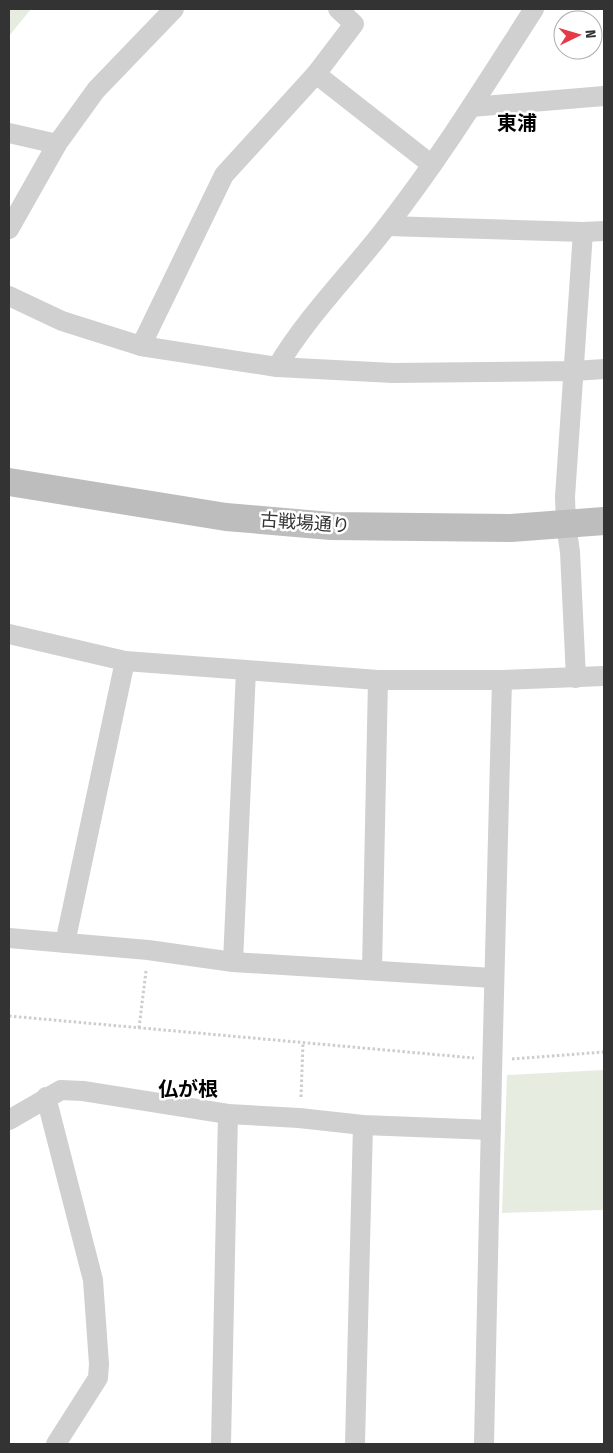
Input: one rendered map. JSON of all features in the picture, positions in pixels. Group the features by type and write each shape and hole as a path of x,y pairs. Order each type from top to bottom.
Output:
{"street":[{"path":"9,229 57,144 96,90 174,9"},
{"path":"141,346 224,175 316,74 354,24 338,9"},
{"path":"277,367 292,341 387,226 432,165 534,9"},
{"path":"316,74 432,165"},
{"path":"471,107 604,96"},
{"path":"9,133 57,144"},
{"path":"387,226 604,231"},
{"path":"576,678 570,552 565,497 583,232"},
{"path":"9,296 62,321 141,346 277,367 393,373 604,369"},
{"name":"古戦場通り","path":"9,482 226,517 331,526 511,528 604,521"},
{"path":"9,634 125,661 378,680 502,680 604,676"},
{"path":"65,943 125,661"},
{"path":"233,962 246,670"},
{"path":"372,970 378,680"},
{"path":"484,1444 493,1060 493,978 502,680"},
{"path":"9,938 148,950 233,962 493,978"},
{"path":"9,1120 61,1090 83,1091 228,1114 299,1118 363,1125 491,1130"},
{"path":"46,1097 93,1280 99,1364 98,1378 56,1444"},
{"path":"221,1444 228,1114"},
{"path":"355,1444 363,1125"}],"path":[{"path":"139,1028 148,950"},
{"path":"9,1016 493,1060 604,1052"},
{"path":"299,1118 303,1043"}],"shaded area":[{"path":"9,9 31,9 9,36"},
{"path":"604,1070 604,1210 502,1213 507,1075"}],"district":[{"name":"東浦","path":"517,123"},
{"name":"仏が根","path":"188,1089"}]}
